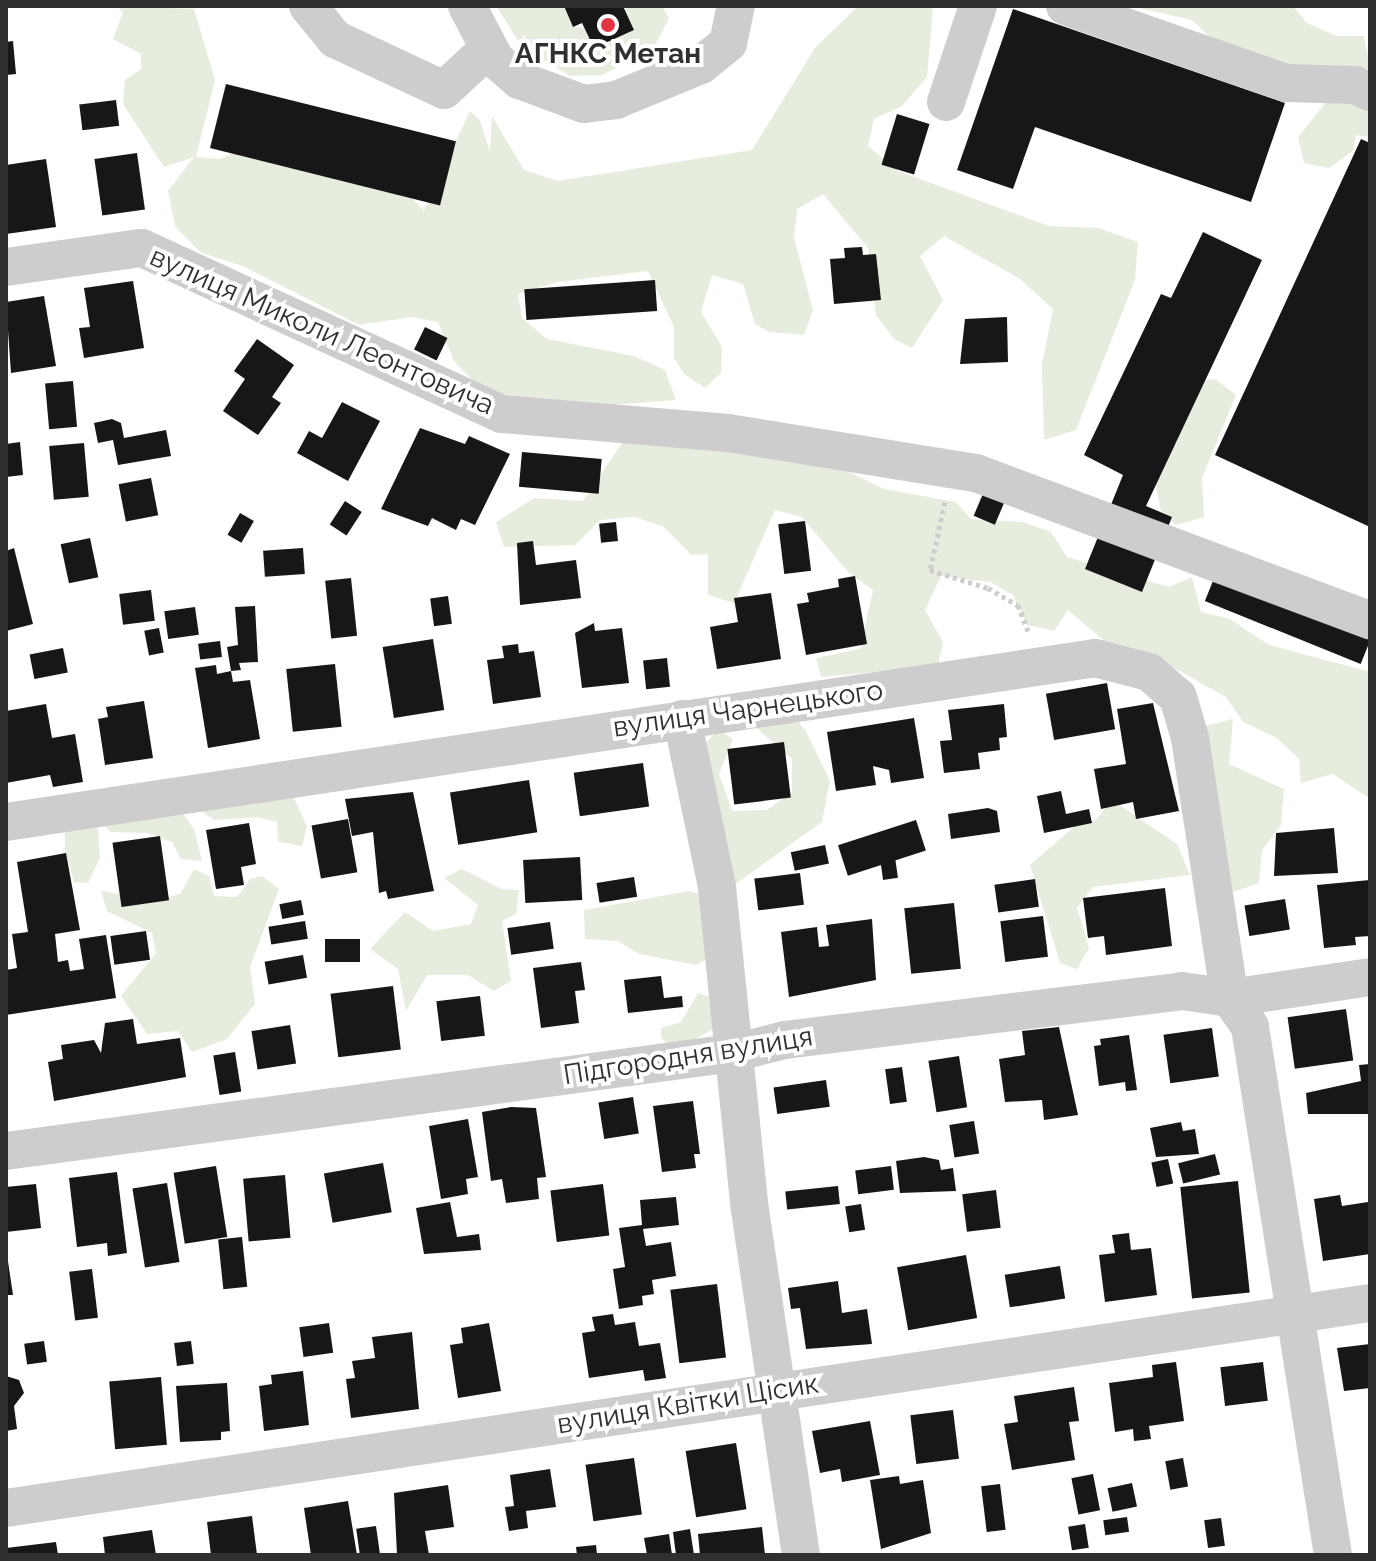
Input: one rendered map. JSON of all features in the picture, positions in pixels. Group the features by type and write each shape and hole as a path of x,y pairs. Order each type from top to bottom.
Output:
{"street":[{"path":"308,6 335,39 444,90 488,49"},
{"path":"467,6 488,49 519,80 556,98 584,104 616,100 701,65 728,43 736,6"},
{"path":"946,102 978,6"},
{"path":"1065,6 1286,83 1355,85 1370,92"},
{"name":"вулиця Миколи Леонтовича","path":"6,267 142,248 502,414 639,424 976,473 1370,620"},
{"name":"вулиця Чарнецького","path":"6,822 1095,658 1123,662 1149,672 1178,697 1190,738 1230,998"},
{"path":"682,719 717,887 750,1210 781,1389 801,1555"},
{"name":"Підгородня вулиця","path":"6,1151 733,1053 785,1040 1182,991 1230,998 1370,977"},
{"path":"1230,998 1250,1027 1333,1555"},
{"name":"вулиця Квітки Цісик","path":"6,1508 781,1389 1370,1303"}],"path":[{"path":"952,470 930,570 1018,605 1042,666"}],"green space":[{"path":"117,6 194,9 215,80 196,157 220,159 242,149 389,177 424,210 470,111 480,120 490,152 492,116 524,170 558,181 752,150 815,48 858,6 933,6 927,77 902,106 874,119 868,146 898,171 1049,226 1098,228 1138,242 1135,280 1076,430 1044,440 1042,364 1053,309 1020,279 944,236 920,256 943,300 912,348 894,339 876,315 868,248 823,194 797,209 794,238 813,310 804,335 769,332 755,324 743,284 712,275 701,312 722,347 721,373 705,388 684,374 674,358 674,327 648,271 557,282 518,294 522,318 547,339 634,356 665,370 676,400 583,407 483,391 454,361 438,322 412,317 359,325 245,267 200,252 175,226 168,191 194,157 164,167 123,104 125,80 141,69 141,54 113,39 123,13"},
{"path":"496,6 564,6 573,27 634,30 624,6 662,6 669,18 653,49 602,75 570,76 522,47"},
{"path":"1131,6 1293,6 1307,23 1337,36 1364,36 1370,67 1362,73 1309,71 1213,40 1192,20"},
{"path":"1331,96 1370,103 1370,137 1356,135 1353,151 1329,168 1304,163 1298,137"},
{"path":"1215,379 1236,395 1202,478 1204,517 1176,525 1161,511 1155,483 1192,382"},
{"path":"656,434 835,465 884,489 956,502 971,519 1023,522 1051,532 1067,557 1169,587 1192,577 1201,612 1230,619 1269,645 1370,672 1370,799 1333,774 1301,783 1299,759 1277,738 1243,722 1226,697 1151,655 1115,650 1068,610 1054,631 1027,625 1013,595 991,582 941,576 925,610 943,642 938,666 821,677 816,658 860,649 873,590 848,572 802,517 775,510 734,603 708,595 708,554 691,555 664,527 635,517 600,520 575,545 504,547 496,522 534,498 583,501 622,443"},
{"path":"788,709 806,731 830,781 822,822 730,888 698,751 718,730 733,739 719,774 732,811 767,810 792,792 792,759 747,720"},
{"path":"1233,719 1229,764 1284,789 1281,825 1262,851 1259,883 1233,892 1201,727"},
{"path":"291,791 307,827 302,846 278,842 277,822 258,817 214,820 200,810"},
{"path":"1112,800 1177,844 1190,875 1093,887 1077,908 1089,948 1077,969 1060,963 1030,865 1077,824 1096,820"},
{"path":"180,809 194,829 202,861 181,859 172,842 147,833 111,832 101,823"},
{"path":"76,817 98,829 100,858 88,883 74,882 65,850 65,831"},
{"path":"194,869 209,876 214,896 237,897 250,879 262,876 279,889 250,967 255,1004 227,1039 192,1052 178,1031 147,1034 121,996 156,953 152,933 107,911 101,891 158,900 180,894"},
{"path":"462,869 501,889 519,890 516,914 502,921 511,981 494,991 468,975 427,975 406,1011 398,969 370,949 405,912 433,931 471,924 478,905 444,878"},
{"path":"689,891 729,900 714,955 696,965 639,954 618,941 585,939 584,910"},
{"path":"698,993 722,1001 720,1025 676,1050 661,1038 661,1028 681,1022"}],"building":[{"name":"АГНКС Метан","path":"564,6 623,6 634,30 594,48 582,23 573,27"},
{"path":"1013,9 1285,103 1251,202 1035,127 1013,189 957,170"},
{"path":"13,41 16,74 6,75 6,42"},
{"path":"226,84 456,141 440,205 210,148"},
{"path":"116,100 119,126 82,130 79,105"},
{"path":"897,114 930,124 914,175 882,165"},
{"path":"1361,139 1370,143 1370,527 1215,455"},
{"path":"137,153 145,209 102,215 94,159"},
{"path":"46,159 56,227 6,234 6,165"},
{"path":"1203,232 1262,260 1146,506 1172,517 1142,592 1085,569 1123,475 1084,455 1161,294 1171,298"},
{"path":"862,247 863,255 876,254 881,300 834,304 830,259 845,258 844,248"},
{"path":"655,280 657,311 526,320 524,289"},
{"path":"133,281 144,348 84,358 79,328 90,327 84,288"},
{"path":"44,296 56,366 11,373 6,302"},
{"path":"1007,317 1008,362 960,364 965,319"},
{"path":"425,327 447,338 437,360 414,349"},
{"path":"257,339 294,365 272,397 281,403 258,435 223,411 245,379 234,371"},
{"path":"73,381 77,427 49,429 45,383"},
{"path":"342,402 380,421 348,481 297,453 309,431 322,438"},
{"path":"112,419 121,423 124,438 166,430 171,456 118,465 113,440 98,443 94,423"},
{"path":"420,428 465,444 469,436 510,454 475,525 461,519 456,530 432,518 428,526 381,509"},
{"path":"20,442 23,475 6,477 6,444"},
{"path":"84,443 89,497 54,500 49,446"},
{"path":"522,452 602,459 599,494 519,487"},
{"path":"151,478 158,515 126,522 119,484"},
{"path":"985,489 1006,498 995,525 974,516"},
{"path":"345,501 362,512 347,535 330,524"},
{"path":"240,513 254,521 241,543 228,535"},
{"path":"805,521 811,571 784,574 778,524"},
{"path":"616,522 618,541 601,543 599,524"},
{"path":"90,538 98,577 69,583 61,544"},
{"path":"533,541 536,565 576,560 581,598 520,605 517,543"},
{"path":"14,548 33,624 6,631 6,551"},
{"path":"303,548 305,574 265,577 263,551"},
{"path":"855,576 867,644 806,655 797,604 809,602 807,593 839,587 838,579"},
{"path":"1215,576 1370,639 1361,664 1205,601"},
{"path":"351,578 357,636 331,638 325,581"},
{"path":"151,590 155,621 123,625 119,594"},
{"path":"771,593 781,659 717,669 710,627 738,622 734,598"},
{"path":"448,596 452,624 434,626 430,599"},
{"path":"255,606 258,662 239,663 241,670 231,671 227,647 238,645 235,607"},
{"path":"195,607 199,635 168,639 164,611"},
{"path":"594,623 595,631 622,628 629,683 582,688 575,633"},
{"path":"159,628 164,653 149,655 144,631"},
{"path":"433,639 444,710 394,718 383,647"},
{"path":"220,641 222,657 200,660 198,644"},
{"path":"518,644 519,653 534,651 541,697 493,704 487,660 504,658 502,646"},
{"path":"63,648 68,673 34,679 30,654"},
{"path":"667,658 670,687 646,689 643,661"},
{"path":"335,664 342,727 293,732 286,669"},
{"path":"216,665 217,674 231,671 233,682 250,680 260,739 208,748 195,668"},
{"path":"1107,683 1115,729 1054,740 1046,694"},
{"path":"144,701 153,758 105,765 98,719 108,717 106,707"},
{"path":"1153,703 1179,811 1136,819 1133,802 1101,809 1094,769 1126,764 1117,709"},
{"path":"46,704 52,738 75,734 83,782 53,787 50,775 6,783 6,711"},
{"path":"1004,704 1007,737 999,738 1000,750 978,753 980,769 944,773 940,741 952,740 948,710"},
{"path":"914,718 924,778 891,783 889,770 873,766 876,785 836,791 827,732"},
{"path":"784,742 791,798 734,805 727,749"},
{"path":"643,763 649,807 580,816 574,773"},
{"path":"529,780 537,832 458,845 450,793"},
{"path":"1061,791 1066,814 1089,809 1092,823 1044,833 1037,796"},
{"path":"413,792 434,891 388,899 386,891 379,893 373,832 352,836 345,799"},
{"path":"988,808 997,811 1000,832 951,839 948,814"},
{"path":"348,819 357,872 321,879 312,825"},
{"path":"916,820 926,850 848,876 838,845"},
{"path":"249,823 256,864 241,867 244,885 216,889 206,830"},
{"path":"1334,828 1338,873 1274,876 1276,833"},
{"path":"160,836 169,900 122,907 112,843"},
{"path":"825,845 829,864 795,871 791,852"},
{"path":"66,853 80,930 55,934 58,962 68,960 70,971 84,969 79,939 106,935 116,998 6,1015 6,970 17,968 12,934 28,932 17,862"},
{"path":"580,857 582,900 525,903 523,860"},
{"path":"895,857 898,878 883,880 880,859"},
{"path":"800,873 804,905 758,910 754,879"},
{"path":"634,877 637,897 600,903 596,883"},
{"path":"1035,879 1039,907 998,912 994,885"},
{"path":"1370,880 1370,936 1355,937 1356,945 1324,948 1317,885"},
{"path":"1165,888 1172,946 1106,955 1104,936 1088,938 1083,898"},
{"path":"1285,899 1290,930 1249,936 1245,905"},
{"path":"301,900 304,915 282,919 279,904"},
{"path":"954,903 961,969 911,974 904,908"},
{"path":"1043,916 1048,957 1005,962 1000,921"},
{"path":"872,919 876,980 789,997 781,932 817,927 819,947 829,946 826,925"},
{"path":"305,921 308,939 271,945 268,927"},
{"path":"550,922 554,949 511,955 507,928"},
{"path":"146,931 150,960 114,965 110,936"},
{"path":"325,939 360,939 360,962 325,962"},
{"path":"303,955 307,978 269,984 265,962"},
{"path":"581,962 585,990 575,991 579,1023 541,1028 533,968"},
{"path":"661,976 664,998 682,996 683,1007 628,1013 624,980"},
{"path":"393,986 401,1050 338,1057 330,994"},
{"path":"480,996 485,1036 441,1041 436,1001"},
{"path":"1346,1009 1353,1060 1295,1069 1288,1017"},
{"path":"133,1019 137,1044 180,1038 186,1077 54,1101 48,1062 63,1059 61,1045 94,1040 101,1053 105,1023"},
{"path":"290,1025 296,1064 258,1070 251,1031"},
{"path":"1059,1027 1078,1115 1044,1120 1042,1100 1005,1102 999,1059 1025,1055 1022,1031"},
{"path":"1212,1028 1219,1077 1170,1083 1163,1035"},
{"path":"1129,1035 1137,1090 1126,1091 1125,1082 1099,1086 1094,1046 1101,1045 1100,1039"},
{"path":"235,1052 241,1092 220,1095 213,1055"},
{"path":"959,1056 967,1107 937,1112 928,1061"},
{"path":"1370,1064 1370,1114 1308,1114 1306,1093 1361,1081 1359,1065"},
{"path":"902,1067 907,1102 890,1104 885,1069"},
{"path":"826,1080 830,1107 777,1114 774,1087"},
{"path":"633,1097 639,1134 604,1139 598,1102"},
{"path":"693,1101 700,1154 694,1154 696,1168 662,1172 653,1106"},
{"path":"511,1107 536,1108 546,1177 537,1178 539,1199 506,1203 502,1179 491,1181 482,1112"},
{"path":"468,1119 478,1177 466,1179 468,1194 441,1199 429,1126"},
{"path":"974,1121 979,1154 954,1158 949,1125"},
{"path":"1181,1122 1183,1131 1195,1129 1199,1154 1156,1157 1150,1128"},
{"path":"1215,1154 1220,1174 1183,1184 1178,1163"},
{"path":"924,1157 939,1160 941,1170 953,1168 956,1191 900,1193 896,1161"},
{"path":"1168,1159 1173,1183 1157,1187 1151,1163"},
{"path":"383,1163 392,1212 333,1223 324,1173"},
{"path":"216,1166 227,1237 185,1244 174,1173"},
{"path":"891,1166 894,1190 858,1194 855,1170"},
{"path":"117,1172 127,1253 108,1256 107,1243 77,1247 69,1178"},
{"path":"285,1175 290,1238 249,1241 243,1179"},
{"path":"1238,1181 1250,1292 1192,1298 1180,1187"},
{"path":"167,1183 180,1262 145,1267 132,1188"},
{"path":"36,1184 41,1228 6,1232 6,1187"},
{"path":"603,1184 609,1236 557,1242 550,1190"},
{"path":"838,1186 840,1204 787,1209 785,1192"},
{"path":"996,1190 1001,1228 967,1232 962,1194"},
{"path":"1340,1195 1342,1206 1368,1202 1370,1254 1323,1261 1314,1199"},
{"path":"676,1197 679,1225 643,1229 646,1246 671,1242 676,1276 652,1280 654,1294 642,1296 643,1305 619,1309 613,1269 625,1267 619,1228 642,1225 640,1200"},
{"path":"450,1202 457,1237 479,1234 481,1250 424,1254 416,1208"},
{"path":"861,1204 865,1230 849,1232 845,1207"},
{"path":"1129,1233 1131,1250 1151,1248 1157,1295 1105,1302 1099,1255 1115,1253 1112,1235"},
{"path":"242,1237 247,1287 223,1289 218,1240"},
{"path":"6,1248 13,1295 6,1295"},
{"path":"966,1255 977,1318 908,1330 897,1267"},
{"path":"1060,1266 1065,1299 1010,1307 1005,1275"},
{"path":"92,1269 98,1318 75,1320 69,1272"},
{"path":"838,1281 842,1313 867,1309 872,1344 806,1349 800,1308 791,1309 788,1288"},
{"path":"717,1284 726,1357 679,1363 670,1290"},
{"path":"613,1314 615,1325 635,1322 639,1346 660,1343 666,1378 645,1381 643,1370 589,1378 582,1333 595,1331 592,1317"},
{"path":"329,1323 333,1353 303,1357 299,1327"},
{"path":"489,1323 501,1391 458,1398 450,1345 463,1343 461,1328"},
{"path":"412,1332 419,1409 351,1418 346,1379 355,1378 352,1361 375,1358 372,1337"},
{"path":"44,1341 47,1362 27,1365 24,1344"},
{"path":"191,1341 194,1364 177,1366 174,1343"},
{"path":"1370,1344 1370,1388 1344,1391 1337,1348"},
{"path":"1176,1362 1184,1421 1149,1426 1151,1439 1134,1441 1133,1429 1115,1432 1109,1383 1153,1377 1152,1365"},
{"path":"1263,1362 1268,1401 1225,1406 1220,1367"},
{"path":"303,1371 309,1425 264,1431 259,1386 272,1384 271,1375"},
{"path":"6,1376 19,1380 24,1393 14,1406 17,1429 6,1431"},
{"path":"161,1377 167,1445 115,1449 109,1382"},
{"path":"227,1383 230,1431 221,1432 221,1440 180,1442 176,1386"},
{"path":"1074,1387 1079,1421 1069,1422 1075,1460 1012,1470 1004,1424 1018,1422 1014,1396"},
{"path":"953,1410 959,1459 916,1464 910,1415"},
{"path":"870,1421 880,1475 842,1482 840,1469 820,1473 812,1431"},
{"path":"736,1443 746,1509 696,1517 686,1451"},
{"path":"634,1458 642,1514 593,1521 585,1465"},
{"path":"1183,1458 1188,1487 1170,1490 1165,1461"},
{"path":"550,1469 556,1507 526,1511 528,1528 509,1531 505,1507 514,1506 510,1475"},
{"path":"1093,1474 1100,1510 1078,1515 1071,1478"},
{"path":"899,1476 900,1484 923,1480 931,1533 881,1549 870,1480"},
{"path":"1132,1483 1137,1506 1113,1512 1108,1488"},
{"path":"1000,1484 1006,1530 987,1532 981,1486"},
{"path":"448,1485 454,1527 425,1531 429,1555 397,1555 394,1493"},
{"path":"348,1501 357,1555 311,1555 304,1508"},
{"path":"252,1516 257,1555 211,1555 207,1522"},
{"path":"1127,1517 1129,1532 1105,1535 1103,1520"},
{"path":"1221,1518 1225,1546 1208,1548 1204,1520"},
{"path":"1085,1524 1089,1548 1072,1550 1068,1527"},
{"path":"376,1526 380,1555 360,1555 356,1529"},
{"path":"762,1527 765,1555 700,1555 698,1534"},
{"path":"690,1529 694,1555 676,1555 673,1532"},
{"path":"152,1530 156,1555 105,1555 103,1537"},
{"path":"669,1534 672,1555 647,1555 644,1538"},
{"path":"56,1542 58,1555 6,1555 6,1548"},
{"path":"596,1545 597,1555 577,1555 576,1547"}],"place":[{"name":"АГНКС Метан","path":"608,25"}]}
